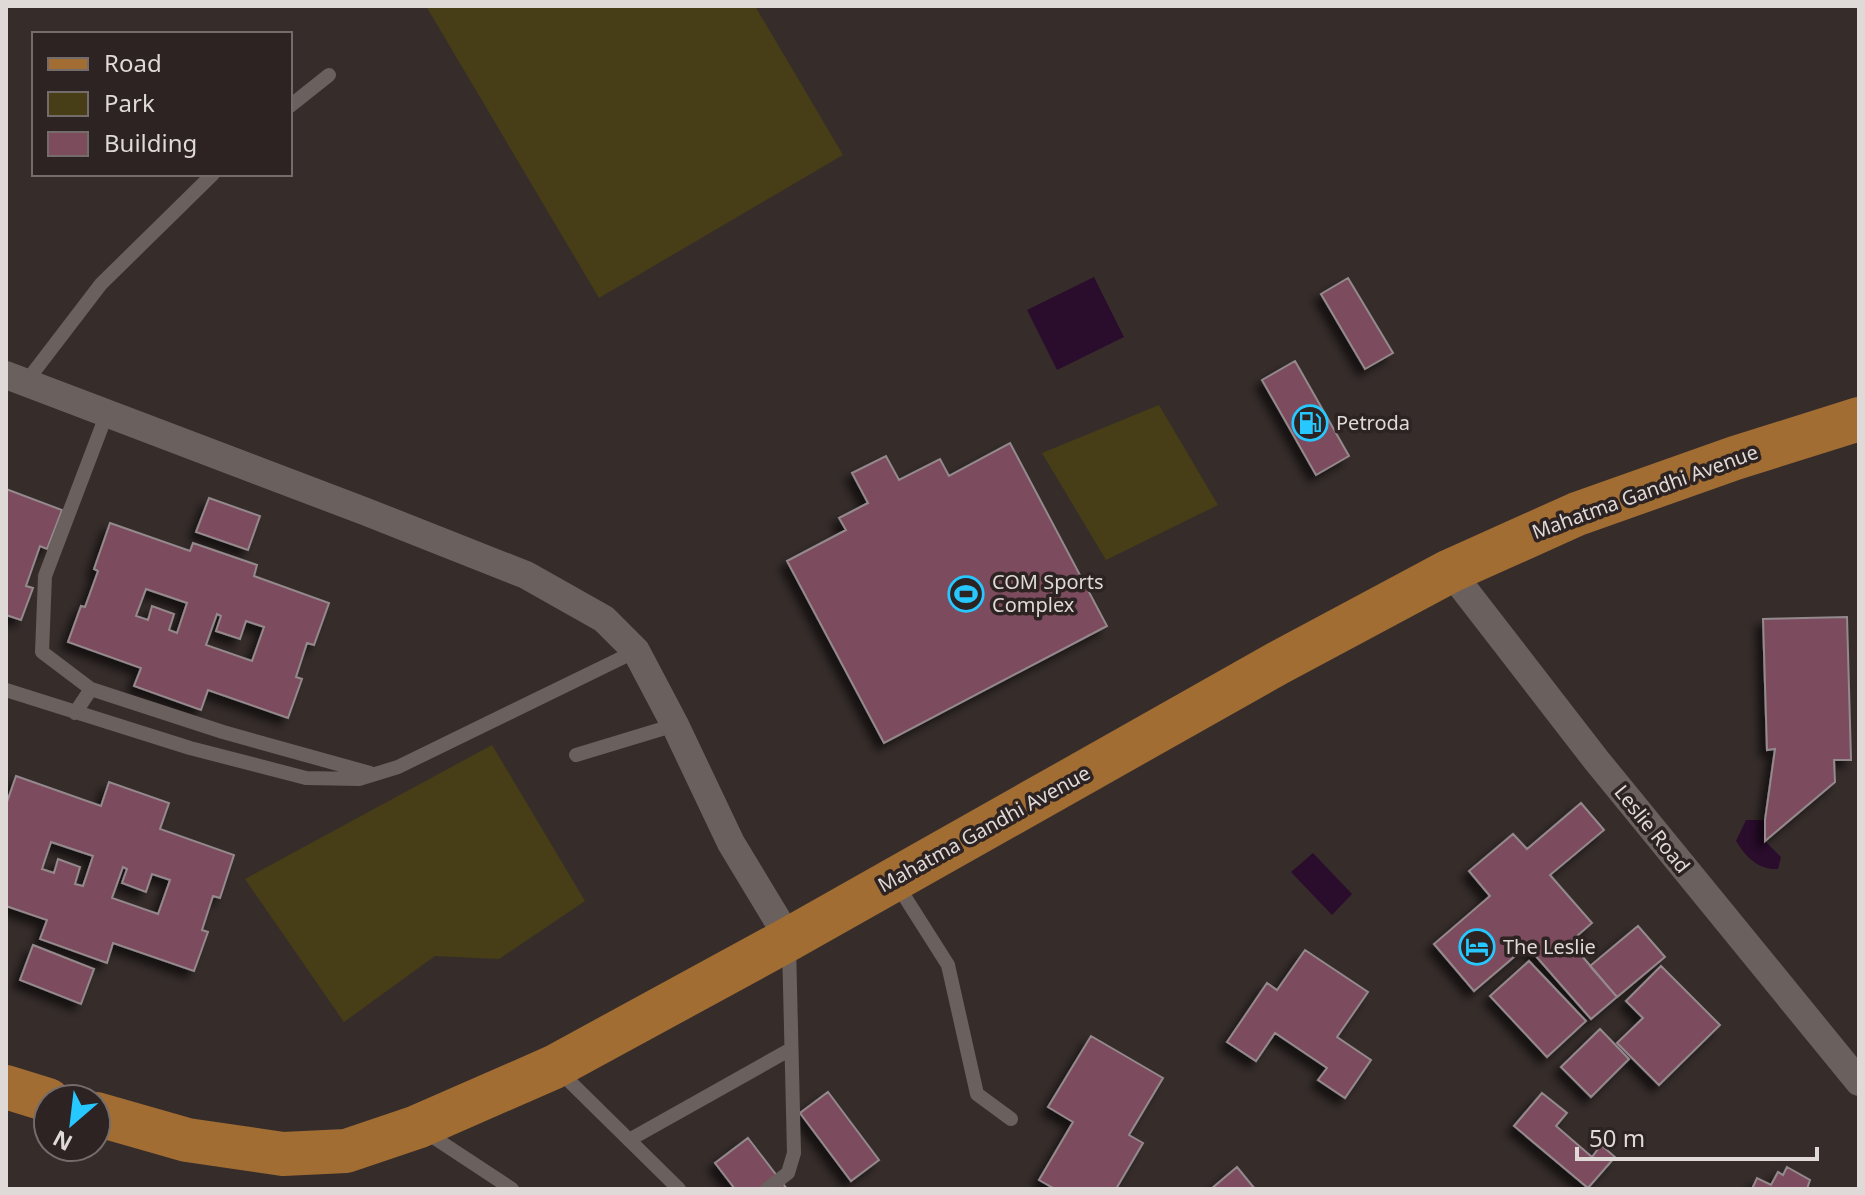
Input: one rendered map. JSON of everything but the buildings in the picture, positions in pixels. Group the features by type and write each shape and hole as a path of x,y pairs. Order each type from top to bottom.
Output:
{"main road":[{"name":"Mahatma Gandhi Avenue","path":"112,1119 187,1140 283,1154 346,1151 417,1127 554,1067 789,939 1278,663 1450,571 1577,514 1735,458 1859,419"},
{"path":"6,1087 32,1095"}],"street":[{"path":"16,378 526,575 604,619 636,651 731,843 789,939"},
{"name":"Leslie Road","path":"1450,571 1597,761 1859,1082"}],"lane":[{"path":"292,104 329,75"},
{"path":"16,378 101,284 211,176"},
{"path":"107,413 45,576 42,652 91,689 223,732 374,774"},
{"path":"6,690 190,748 306,778 359,779 398,767 636,651"},
{"path":"75,713 91,689"},
{"path":"576,755 675,725"},
{"path":"894,880 948,965 977,1094 1011,1119"},
{"path":"767,1189 788,1173 794,1153 789,939"},
{"path":"629,1140 791,1049"},
{"path":"554,1067 679,1189"},
{"path":"417,1127 512,1189"}],"green space":[{"path":"426,6 755,6 843,155 599,298"},
{"path":"1159,405 1218,505 1106,560 1042,453"},
{"path":"492,745 585,901 499,959 435,956 344,1022 245,879"}],"shaded area":[{"path":"1094,277 1124,337 1057,370 1027,310"},
{"path":"1746,820 1765,820 1765,841 1781,857 1778,869 1753,861 1736,841"},
{"path":"1313,853 1352,894 1332,915 1291,872"}],"place":[{"name":"Petroda","path":"1310,423"},
{"name":"COM Sports Complex","path":"966,594"},
{"name":"The Leslie","path":"1477,947"}]}
